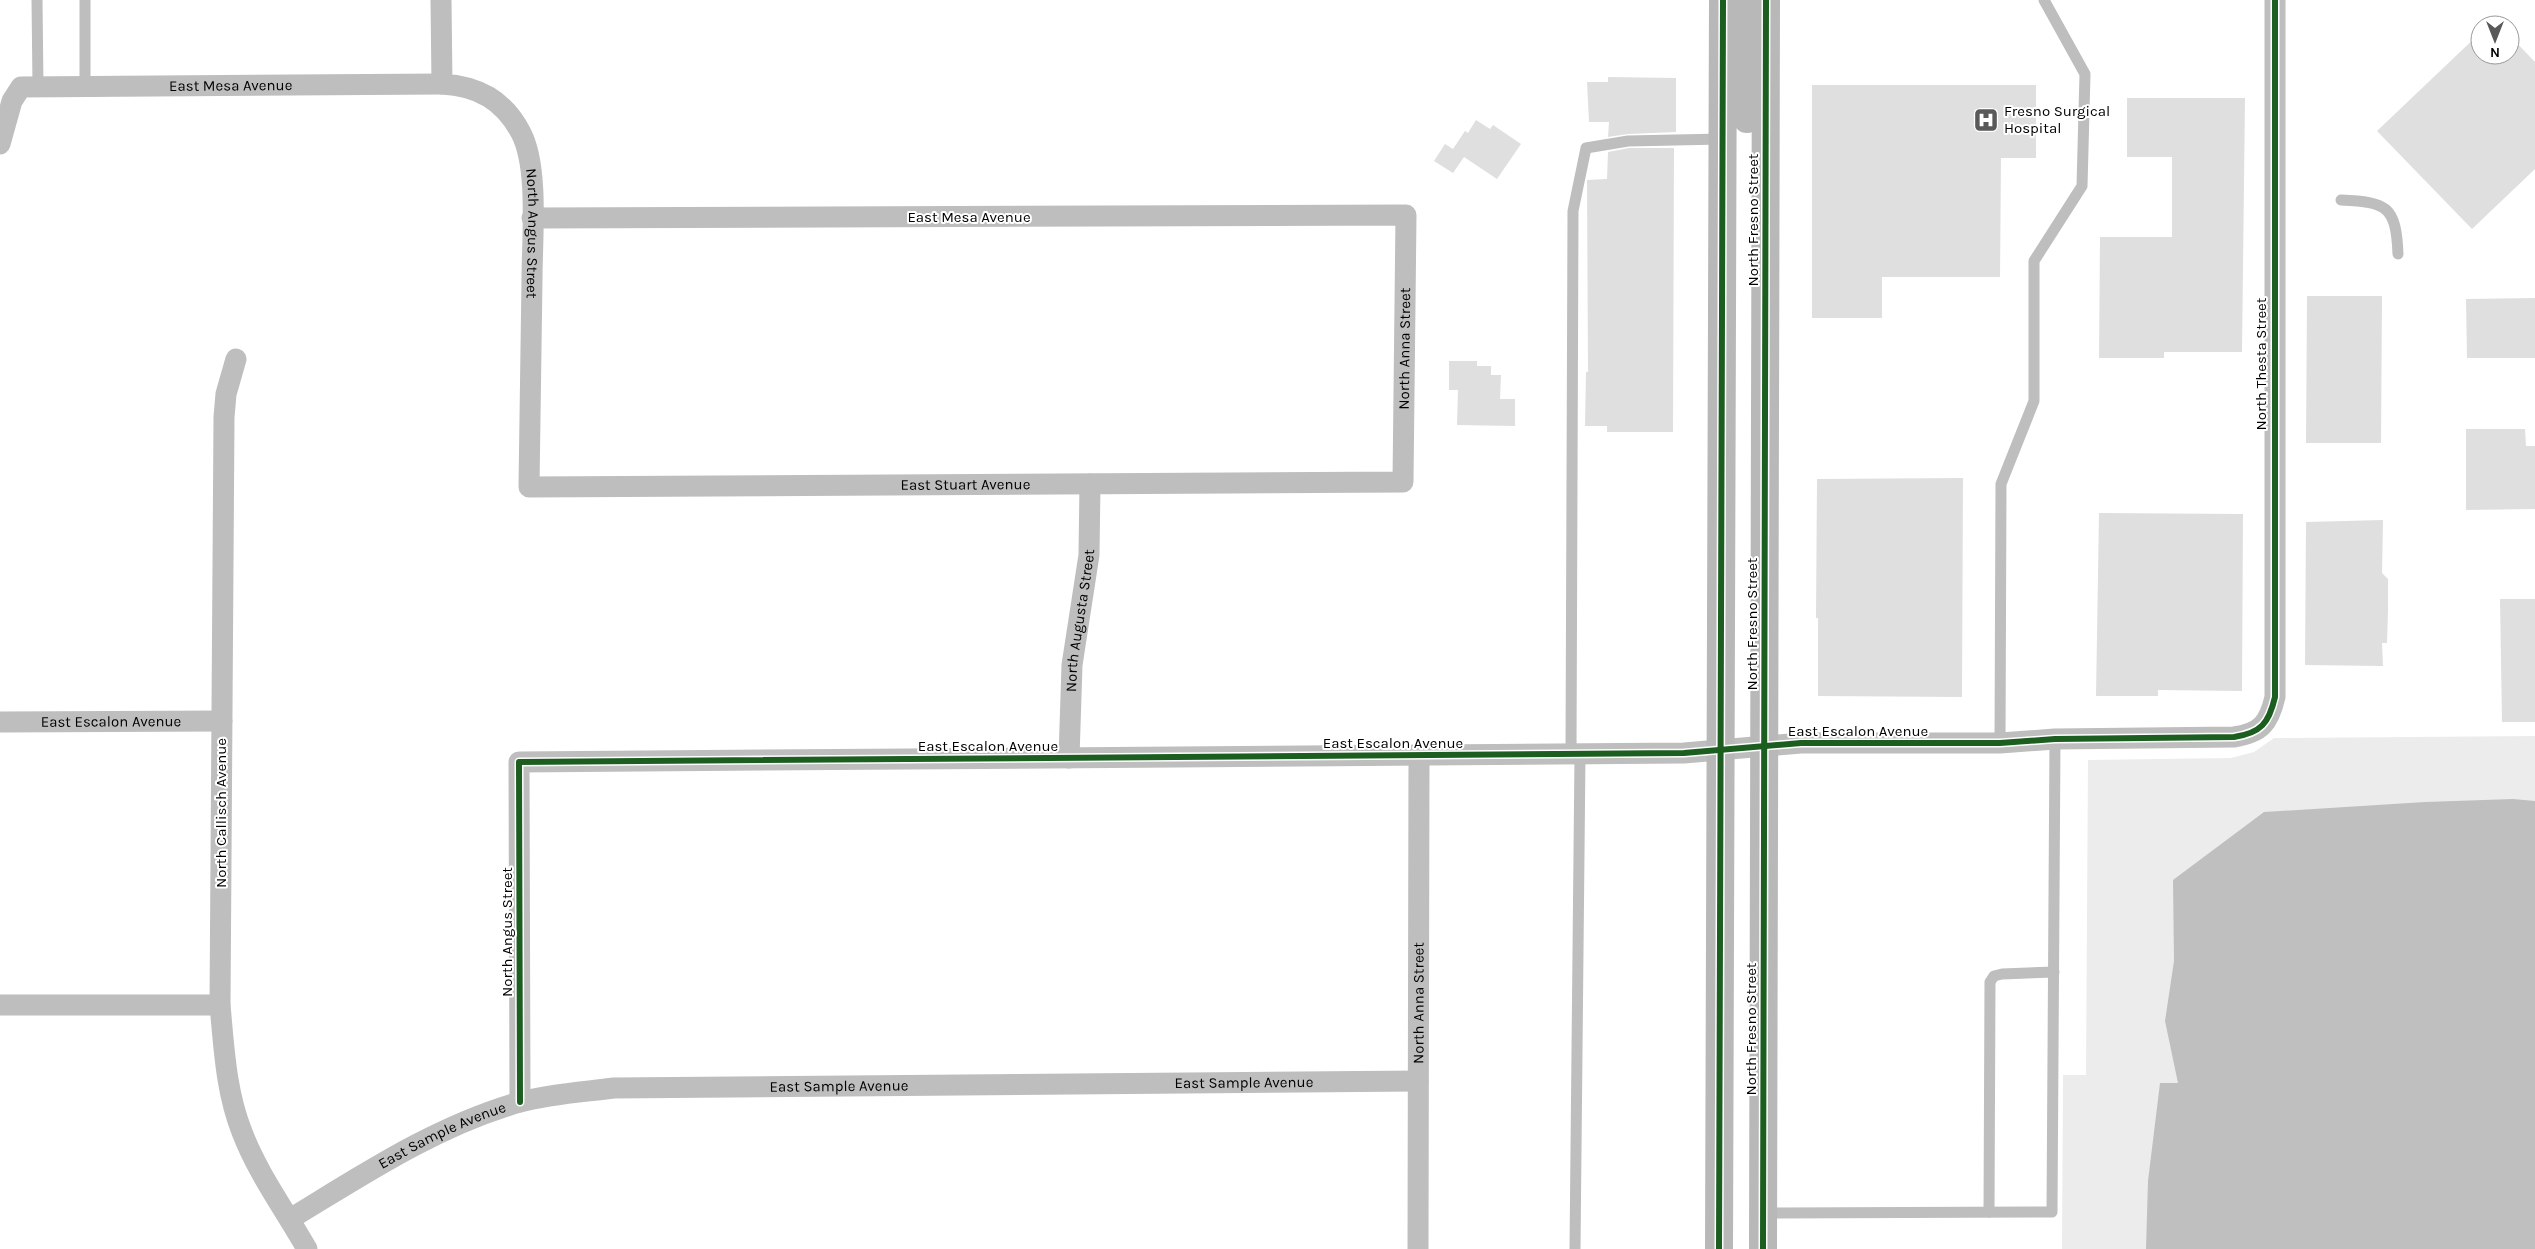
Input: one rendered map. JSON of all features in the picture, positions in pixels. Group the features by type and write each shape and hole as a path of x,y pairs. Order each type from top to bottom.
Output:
{"main road":[{"name":"North Fresno Street","path":"1719,1249 1723,0"},
{"path":"1744,0 1747,136 1753,153 1765,160"},
{"name":"North Fresno Street","path":"1763,1249 1766,0"}],"street":[{"path":"441,0 442,84"},
{"name":"North Thesta Street","path":"2263,725 2271,711 2274,697 2275,0"},
{"name":"East Mesa Avenue","path":"30,86 442,84"},
{"name":"North Angus Street","path":"442,84 475,89 493,99 508,113 521,132 528,151 532,218 529,487"},
{"path":"0,144 12,101 30,86"},
{"name":"East Mesa Avenue","path":"532,218 1406,216"},
{"name":"North Anna Street","path":"1403,482 1406,216"},
{"name":"North Callisch Avenue","path":"236,359 226,394 224,417 220,1005 225,1069 241,1132 266,1181 307,1249"},
{"name":"East Stuart Avenue","path":"529,487 1403,482"},
{"name":"North Augusta Street","path":"1069,758 1072,665 1089,555 1090,484"},
{"name":"East Escalon Avenue","path":"0,722 222,721"},
{"name":"East Escalon Avenue","path":"519,762 1684,753 1801,743 2000,743 2056,739 2234,737 2251,734 2263,725"},
{"name":"North Anna Street","path":"1418,1249 1419,755"},
{"name":"North Angus Street","path":"519,762 520,1102"},
{"path":"0,1005 220,1005"},
{"name":"East Sample Avenue","path":"290,1219 399,1153 451,1127 520,1102 614,1088 1418,1081"}],"lane":[{"path":"30,86 37,0"},
{"path":"85,0 85,87"},
{"path":"2000,743 2002,484 2034,401 2034,261 2082,186 2085,74 2044,0"},
{"path":"1575,1249 1573,211 1586,148 1628,141 1722,139"},
{"path":"2341,200 2380,204 2392,216 2397,230 2398,254"},
{"path":"1763,1214 2052,1212 2056,739"},
{"path":"1989,1212 1990,982 1994,976 2002,974 2054,972"}],"shaded area":[{"path":"2535,736 2535,1249 2062,1249 2063,1075 2086,1075 2088,760 2231,758 2254,752 2274,738"},
{"path":"2513,799 2535,801 2535,1249 2146,1249 2148,1181 2160,1083 2178,1083 2165,1021 2174,961 2173,880 2264,812 2425,802"}],"building":[{"path":"2470,43 2470,65 2520,65 2520,46 2535,62 2535,169 2472,229 2377,131"},
{"path":"1608,77 1676,78 1676,132 1628,134 1608,137 1609,122 1589,122 1587,82 1608,82"},
{"path":"1812,85 2036,85 2036,158 2001,158 2000,277 1882,277 1882,318 1812,318"},
{"path":"2127,98 2245,98 2242,352 2164,352 2164,358 2099,358 2100,237 2172,237 2172,157 2127,157"},
{"path":"1476,120 1490,129 1493,125 1521,144 1497,179 1464,157 1453,173 1434,161 1445,144 1453,149 1465,131 1468,133"},
{"path":"1629,148 1674,148 1673,432 1607,432 1607,426 1585,426 1586,372 1588,372 1587,180 1607,179 1608,152"},
{"path":"2307,296 2382,296 2381,443 2306,443"},
{"path":"2535,298 2535,358 2467,358 2466,299"},
{"path":"1449,361 1477,361 1477,366 1491,366 1491,375 1501,375 1500,399 1515,399 1515,426 1457,425 1458,390 1449,390"},
{"path":"2466,429 2525,429 2526,446 2535,446 2535,509 2466,510"},
{"path":"1963,478 1962,697 1818,696 1818,618 1816,618 1817,479"},
{"path":"2099,513 2243,514 2242,691 2158,690 2158,696 2096,696"},
{"path":"2383,520 2382,573 2388,579 2388,610 2387,643 2382,643 2383,666 2305,665 2306,522"},
{"path":"2500,599 2535,599 2535,722 2502,722"}],"cycle path":[{"path":"1719,1249 1723,0"},
{"path":"1763,1249 1766,0"},
{"path":"520,1102 519,762 1684,753 1801,743 2000,743 2055,739 2234,737 2251,733 2267,720 2275,697 2275,0"}],"place":[{"name":"Fresno Surgical Hospital","path":"1986,120"}]}
